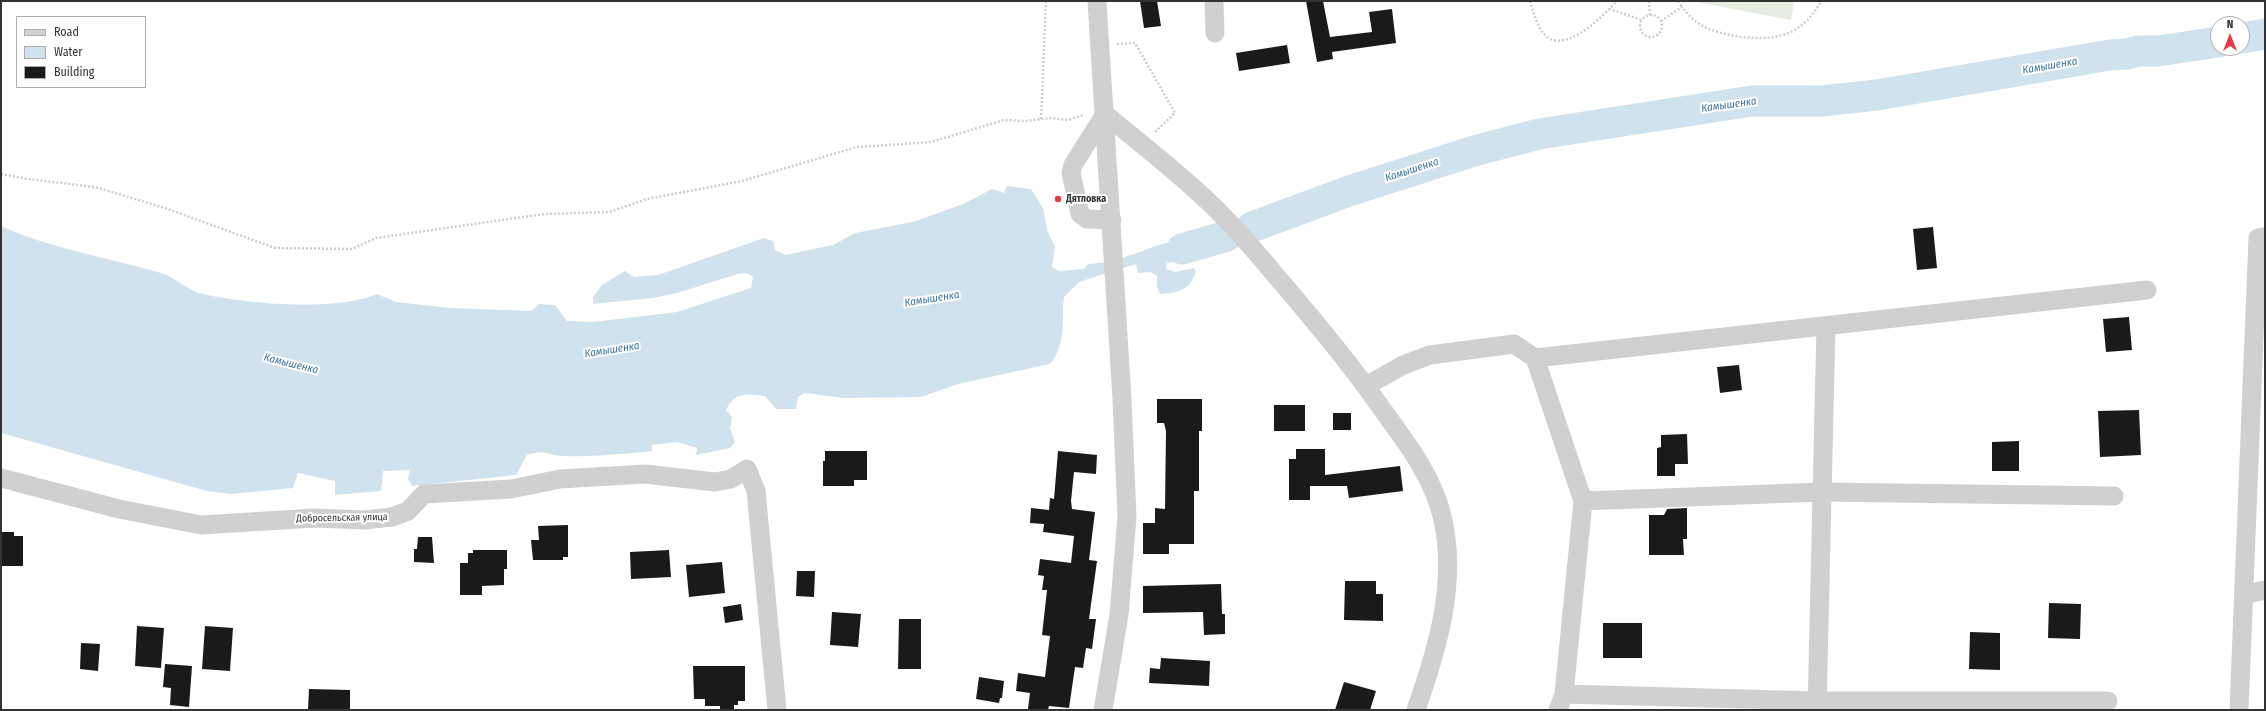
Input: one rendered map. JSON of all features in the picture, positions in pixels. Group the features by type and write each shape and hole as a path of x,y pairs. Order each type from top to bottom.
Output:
{"street":[{"path":"1097,1 1114,250 1126,517 1122,588 1103,710"},
{"path":"1214,1 1215,33"},
{"path":"1105,114 1073,165 1071,173 1080,214 1087,219 1112,220"},
{"path":"1105,114 1216,209 1310,315 1366,386 1427,476 1437,499 1447,538 1448,580 1444,614 1428,678 1416,710"},
{"path":"2239,710 2244,595 2257,450 2258,238 2265,237"},
{"path":"1366,386 1404,365 1430,355 1514,344 1536,358 2147,290"},
{"path":"1818,706 1826,326"},
{"path":"1536,358 1583,501 1561,702 1818,706 2108,702"},
{"name":"Добросельская улица","path":"1,478 119,509 201,525 315,518 364,520 392,517 408,510 424,494 511,489 560,479 645,474 715,482 731,479 747,469 756,491 777,710"},
{"path":"1583,501 1822,492 2114,496"},
{"path":"2244,595 2265,590"}],"path":[{"path":"1041,119 1046,1"},
{"path":"1530,1 1541,30 1546,36 1556,41 1573,37 1590,26 1618,1"},
{"path":"1649,1 1650,15"},
{"path":"1678,1 1690,17 1705,27 1741,37 1768,37 1786,34 1802,25 1821,1"},
{"path":"1661,21 1682,7"},
{"path":"1610,9 1642,20"},
{"path":"1650,15 1654,15 1661,21 1661,31 1656,36 1649,36 1643,33 1640,27 1642,20 1650,15"},
{"path":"1114,45 1135,43 1175,113 1156,131 1162,136"},
{"path":"1,174 28,180 95,187 165,208 275,248 352,248 376,238 544,214 609,212 647,198 742,182 857,147 931,142 1004,120 1025,121 1051,118 1068,120 1086,114"}],"shaded area":[{"path":"1691,1 1794,1 1791,20"}],"water":[{"path":"1007,186 1031,189 1043,208 1047,230 1055,247 1052,267 1059,271 1084,269 1088,264 1120,259 1184,238 1204,228 1219,229 1227,246 1219,255 1215,251 1203,253 1180,261 1167,263 1166,269 1175,272 1194,268 1196,272 1187,287 1173,293 1160,294 1157,287 1157,276 1151,272 1138,273 1136,264 1079,282 1064,297 1061,340 1059,348 1050,364 958,384 921,397 843,398 805,393 798,397 796,409 776,409 765,396 742,395 733,400 726,410 732,417 730,428 735,442 730,448 696,455 697,448 677,442 652,445 652,451 608,455 559,456 539,452 527,455 516,475 412,486 408,479 410,470 383,471 381,491 335,495 335,481 298,473 293,488 231,494 207,491 1,433 1,226 60,247 161,273 171,277 194,291 218,297 264,303 314,304 359,300 377,294 396,302 450,308 531,311 539,304 555,305 567,321 593,322 677,312 751,288 753,277 747,273 738,274 677,293 653,298 593,304 593,297 602,285 625,271 634,277 658,275 764,238 773,241 775,250 785,255 833,245 855,233 913,222 963,204 992,189 1004,193"}],"building":[{"path":"1140,1 1157,1 1161,26 1144,28"},
{"path":"1306,1 1323,1 1330,37 1372,32 1369,12 1392,9 1396,43 1332,52 1333,59 1317,62"},
{"path":"1287,45 1290,63 1239,71 1236,53"},
{"path":"1933,227 1937,268 1917,270 1913,229"},
{"path":"2129,317 2132,350 2106,352 2103,319"},
{"path":"1739,365 1742,390 1720,393 1717,367"},
{"path":"1157,399 1202,399 1202,431 1199,431 1199,491 1194,491 1194,544 1169,544 1169,554 1143,554 1143,523 1155,523 1155,508 1165,509 1166,431 1164,423 1157,423"},
{"path":"1274,405 1305,405 1305,431 1274,431"},
{"path":"2139,410 2141,455 2100,457 2098,411"},
{"path":"1333,413 1351,413 1351,430 1333,430"},
{"path":"1687,434 1688,464 1675,464 1675,476 1657,476 1657,448 1661,447 1661,435"},
{"path":"2019,441 2019,471 1992,471 1992,442"},
{"path":"1296,449 1325,449 1325,475 1400,466 1403,491 1349,498 1347,486 1310,486 1310,500 1289,500 1289,459 1296,459"},
{"path":"825,451 867,451 867,480 854,480 854,486 823,486 823,461 825,461"},
{"path":"1058,451 1097,455 1096,474 1074,472 1071,501 1072,509 1095,512 1089,560 1097,561 1089,619 1096,619 1092,649 1086,648 1083,668 1075,667 1069,708 1049,706 1048,710 1037,710 1028,709 1030,693 1016,691 1018,673 1045,677 1050,636 1042,635 1047,590 1042,590 1044,576 1038,575 1040,559 1071,563 1074,536 1043,532 1044,524 1030,523 1031,508 1049,510 1050,498 1054,499"},
{"path":"1687,508 1687,539 1683,539 1684,555 1649,555 1649,515 1664,515 1667,509"},
{"path":"568,525 568,557 563,557 563,560 533,560 531,540 539,540 538,526"},
{"path":"1,532 14,532 14,536 23,536 23,566 1,566"},
{"path":"418,537 432,537 434,563 414,562 414,549 417,549"},
{"path":"473,550 507,550 507,569 504,569 504,585 482,586 482,595 460,595 460,563 468,563 468,553 473,553"},
{"path":"669,550 671,577 631,579 630,552"},
{"path":"722,562 725,593 689,597 686,565"},
{"path":"797,571 815,571 814,597 796,596"},
{"path":"1345,581 1376,581 1376,594 1383,594 1383,621 1344,620"},
{"path":"1221,584 1222,614 1225,614 1225,634 1204,635 1203,612 1143,613 1143,586"},
{"path":"2049,603 2081,604 2080,639 2048,638"},
{"path":"741,604 743,620 725,623 723,607"},
{"path":"832,612 861,614 858,647 830,645"},
{"path":"899,619 921,619 921,669 898,669"},
{"path":"1603,623 1642,623 1642,658 1603,658"},
{"path":"137,626 164,628 161,668 135,666"},
{"path":"205,626 233,628 230,671 202,669"},
{"path":"1970,632 2000,633 2000,670 1969,669"},
{"path":"81,643 100,644 98,671 80,669"},
{"path":"1161,658 1210,661 1209,686 1149,683 1150,668 1160,669"},
{"path":"165,664 192,666 189,707 170,705 171,688 163,687"},
{"path":"693,666 745,666 745,701 738,701 738,705 734,705 734,710 720,710 720,706 705,706 705,699 694,699"},
{"path":"979,677 1004,681 1002,698 1000,698 999,703 976,699"},
{"path":"1344,682 1376,691 1370,710 1335,710"},
{"path":"309,689 350,690 350,710 308,710"}],"waterway":[{"name":"Камышенка","path":"2250,37 2265,34"},
{"name":"Камышенка","path":"1252,227 1349,191 1474,151 1539,134 1752,101 1821,101 1877,95 2110,55 2127,54 2138,51 2158,51 2210,43"},
{"name":"Камышенка","path":"1182,249 1227,236"}],"place":[{"name":"Дятловка","path":"1058,199"}]}
